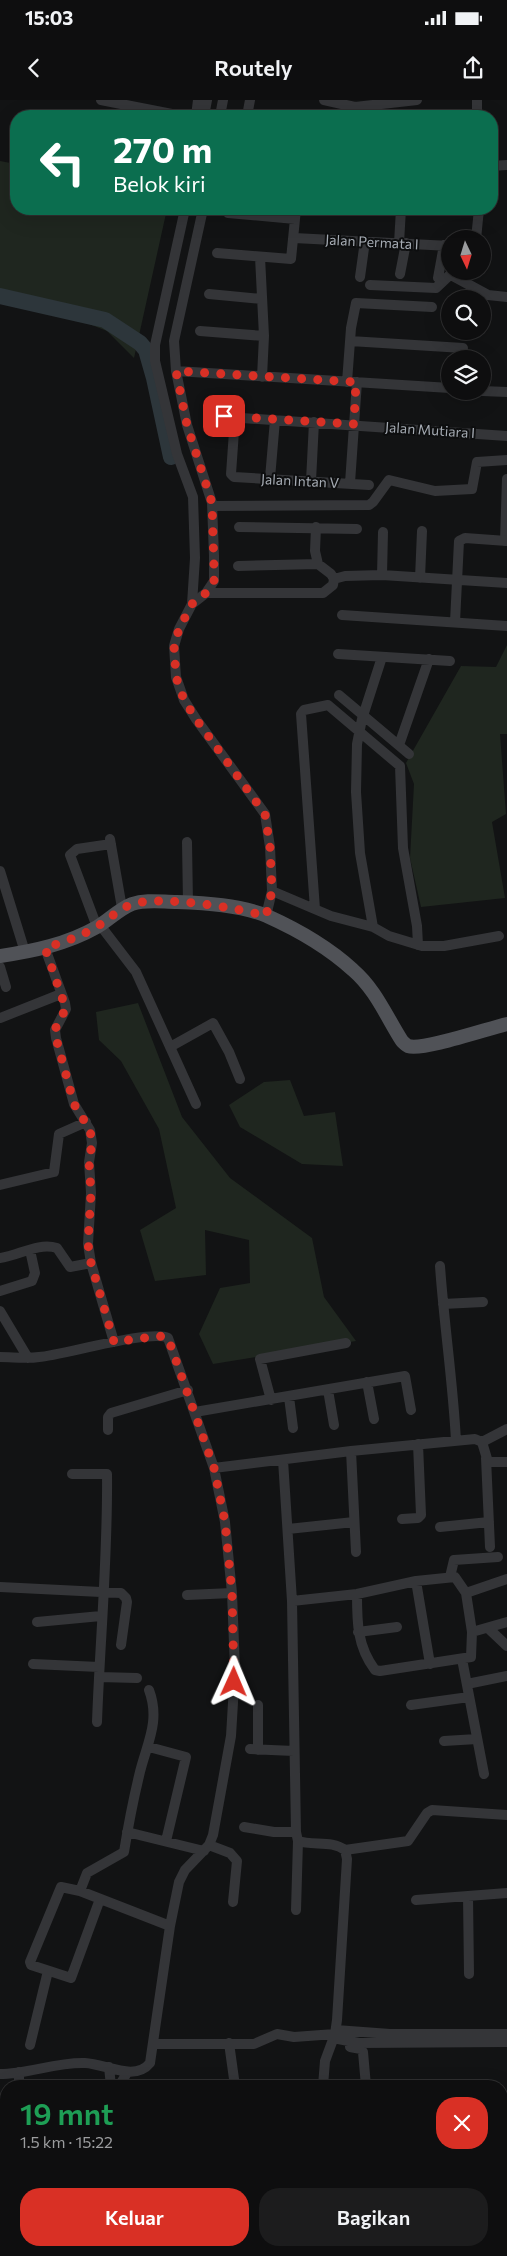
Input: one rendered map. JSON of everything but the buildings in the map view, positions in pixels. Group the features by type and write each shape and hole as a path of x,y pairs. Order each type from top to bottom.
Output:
{"main road":[{"path":"0,956 45,948 77,937 98,926 122,908 143,901 188,903 232,908 266,916 322,946 353,970 371,988 402,1041 408,1046 419,1046 442,1041 507,1024"}],"street":[{"path":"106,100 154,110"},
{"path":"324,100 354,107 417,100"},
{"path":"184,215 154,345 177,454 193,497 195,558 192,604"},
{"path":"202,215 174,341 176,371 187,425 212,506 214,581 206,593 192,604 184,616 174,646 176,677 184,700 196,719 265,814 270,847 272,891 266,916"},
{"path":"217,253 291,259 296,215"},
{"path":"400,274 401,215"},
{"path":"477,230 478,215"},
{"name":"Jalan Permata I","path":"294,238 441,245"},
{"path":"360,277 365,242"},
{"path":"260,257 264,336 262,377"},
{"path":"438,278 441,267"},
{"path":"370,285 436,288 445,280"},
{"path":"463,280 488,296 507,297"},
{"path":"209,294 262,299"},
{"path":"350,483 354,424 350,341 356,303 432,307"},
{"path":"200,331 264,336"},
{"path":"350,341 463,348"},
{"path":"176,371 441,387"},
{"path":"491,391 507,392"},
{"name":"Jalan Mutiara I","path":"213,416 354,424 507,436"},
{"name":"Jalan Intan V","path":"235,417 232,476 369,485"},
{"path":"270,478 275,420"},
{"path":"311,481 314,422"},
{"path":"212,506 369,505 389,480 435,491 467,490 472,489 477,462 507,460"},
{"path":"454,622 459,541 465,538 506,541 507,479"},
{"path":"240,527 357,529"},
{"path":"316,527 315,551 318,564"},
{"path":"420,578 422,530"},
{"path":"382,575 383,532"},
{"path":"206,593 323,593 333,585 334,580 331,574 318,564 238,566"},
{"path":"334,580 346,576 382,575 507,583"},
{"path":"342,615 507,626"},
{"path":"338,654 450,661"},
{"path":"373,927 360,853 356,792 361,723 382,657"},
{"path":"399,745 429,660"},
{"path":"339,695 401,769 403,848 420,945"},
{"path":"315,909 301,714 304,710 328,705 399,745 410,754"},
{"path":"122,908 110,842 77,849 70,854 98,926 130,961 196,1104"},
{"path":"188,842 188,903"},
{"path":"0,871 25,952"},
{"path":"272,891 331,916 373,927 389,936 420,945 435,946 499,936"},
{"path":"45,948 66,1009 56,1025 56,1038 72,1098 86,1122 92,1143 89,1162 91,1193 88,1235 91,1263 114,1342"},
{"path":"0,967 6,987"},
{"path":"0,1018 62,994"},
{"path":"170,1046 213,1023 229,1052 240,1079"},
{"path":"0,1184 54,1172 59,1134 86,1122"},
{"path":"0,1258 30,1250 57,1248 73,1268 91,1263"},
{"path":"0,1291 32,1280 35,1273 30,1250"},
{"path":"440,1266 456,1441"},
{"path":"443,1304 483,1302"},
{"path":"0,1311 28,1358"},
{"path":"0,1357 28,1358 114,1342 159,1336 168,1338 188,1390 214,1468 225,1522 232,1593 235,1669 231,1736 222,1791 207,1848 185,1870 179,1882 170,1926 150,2063 146,2069 127,2073 109,2067 84,2063 0,2074"},
{"path":"271,1400 260,1359 346,1343"},
{"path":"195,1412 405,1376 411,1410"},
{"path":"368,1382 374,1419"},
{"path":"108,1430 108,1417 111,1413 188,1390"},
{"path":"328,1390 334,1424"},
{"path":"289,1397 293,1428"},
{"path":"214,1468 418,1444 474,1439 482,1442 507,1429"},
{"path":"482,1442 486,1458 490,1547"},
{"path":"402,1519 415,1519 421,1515 418,1444"},
{"path":"350,1452 356,1552"},
{"path":"486,1458 490,1462 507,1462"},
{"path":"283,1460 292,1600 297,1836 296,1910"},
{"path":"72,1474 107,1474 105,1590 101,1616 97,1722"},
{"path":"288,1529 354,1522"},
{"path":"440,1527 489,1522"},
{"path":"450,1576 454,1560 498,1557"},
{"path":"292,1600 357,1594 416,1580 450,1576 457,1579 466,1593 472,1632 471,1657 380,1671 375,1670 364,1650 358,1632 357,1594"},
{"path":"466,1593 507,1579"},
{"path":"416,1580 430,1664"},
{"path":"0,1588 105,1590 122,1593 126,1598 121,1645"},
{"path":"187,1595 232,1593"},
{"path":"37,1622 101,1616"},
{"path":"472,1632 507,1622"},
{"path":"358,1632 398,1627"},
{"path":"488,1628 507,1646"},
{"path":"462,1659 484,1774"},
{"path":"33,1664 137,1678"},
{"path":"467,1684 507,1676"},
{"path":"80,1891 87,1873 124,1852 139,1776 149,1747 154,1712 149,1690"},
{"path":"410,1705 469,1697"},
{"path":"258,1705 254,1750 294,1751"},
{"path":"444,1741 477,1738"},
{"path":"149,1747 186,1757 166,1841"},
{"path":"244,1827 280,1832 297,1836 304,1843 340,1846 345,1850 408,1842 427,1813 432,1810 507,1815"},
{"path":"127,1832 230,1853 237,1861 233,1902"},
{"path":"323,2080 325,2061 334,2037 346,1882 345,1850"},
{"path":"100,1899 72,1977 69,1979 31,1965 30,1962 60,1889 63,1887 80,1891 170,1926"},
{"path":"416,1900 507,1893"},
{"path":"468,1896 469,1974"},
{"path":"30,2045 48,1971"},
{"path":"153,2044 258,2044 277,2034 294,2037 334,2037 390,2034 507,2033 507,2038"},
{"path":"334,2037 359,2043 507,2042"},
{"path":"334,2037 361,2049 364,2056 366,2080"},
{"path":"229,2044 234,2080"},
{"path":"109,2067 110,2080"},
{"path":"19,2072 19,2080"},
{"path":"123,2080 127,2073"}],"shaded area":[{"path":"0,161 10,163 10,215 166,215 134,358 107,331 79,320 0,303"},
{"path":"507,645 507,734 500,734 506,814 492,822 505,898 421,907 410,858 414,784 406,763 461,666 496,667"},
{"path":"138,1003 182,1117 230,1178 312,1238 324,1297 356,1341 213,1364 199,1334 220,1288 250,1283 249,1240 205,1230 206,1275 155,1281 140,1230 176,1208 159,1129 121,1061 99,1040 96,1012"},
{"path":"290,1080 304,1116 335,1112 343,1166 302,1164 240,1127 229,1105 264,1082"}],"waterway":[{"path":"0,296 105,320 140,343 146,350 154,378 171,457"}],"route":[{"path":"224,416 354,424 356,382 176,371 187,425 212,503 214,581 206,593 192,604 184,616 174,646 176,677 184,700 196,719 265,814 270,847 272,891 266,916 232,908 188,903 143,901 122,908 97,927 77,937 45,948 66,1009 55,1030 63,1068 74,1104 90,1130 92,1143 89,1162 91,1193 88,1218 91,1263 114,1342 159,1336 168,1338 188,1390 214,1468 225,1522 232,1593 234,1682"}]}
